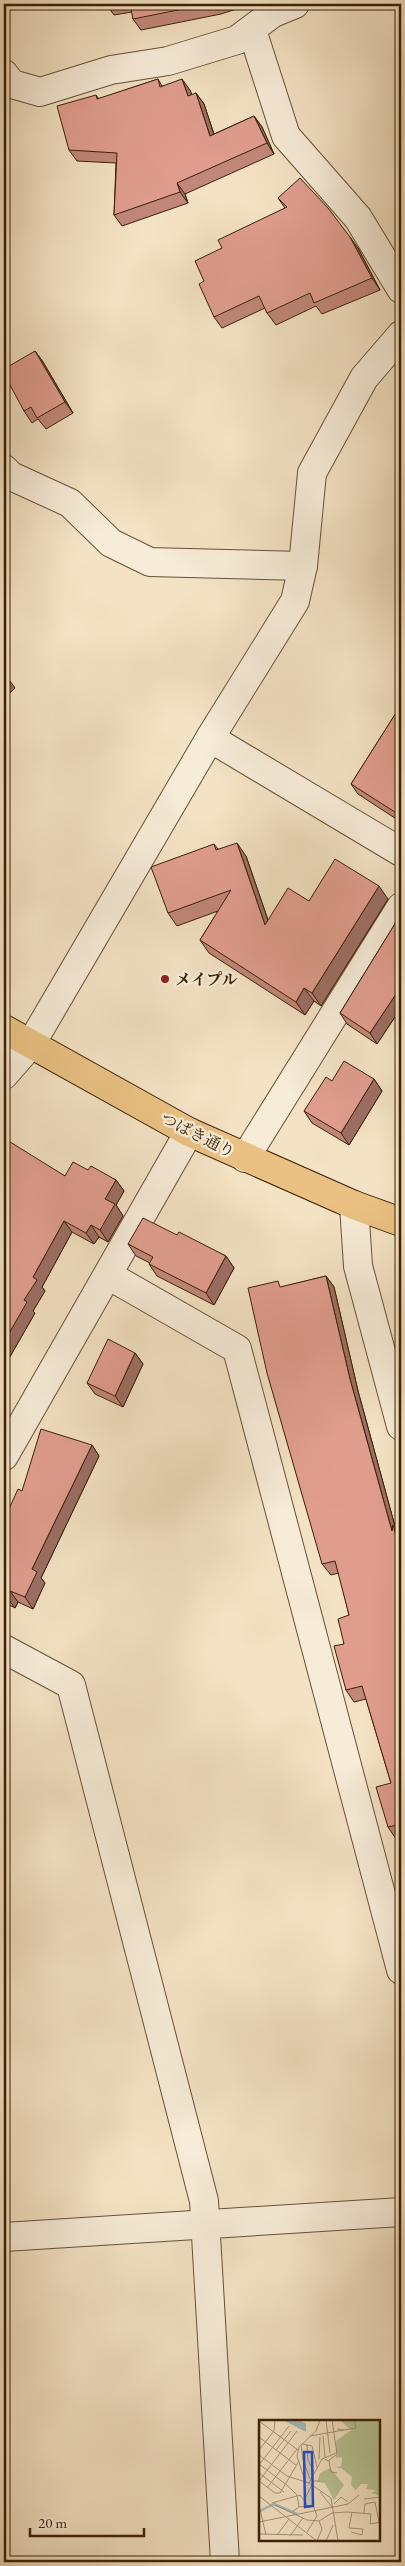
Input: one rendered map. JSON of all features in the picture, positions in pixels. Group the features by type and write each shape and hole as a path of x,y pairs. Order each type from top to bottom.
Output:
{"main road":[{"name":"つばき通り","path":"4,1029 189,1132 354,1205 401,1222"}],"street":[{"path":"4,74 12,84 40,92 110,70 168,60 237,40 272,13 295,4"},
{"path":"252,30 286,136 358,218 401,289"},
{"path":"4,1075 30,1044 210,738 295,601 303,566 312,473 364,378 401,335"},
{"path":"4,469 11,476 70,503 111,543 150,562 303,566"},
{"path":"210,738 401,852"},
{"path":"245,1158 401,907"},
{"path":"4,1456 189,1132"},
{"path":"354,1205 358,1266 401,1426"},
{"path":"108,1275 237,1349 401,1970"},
{"path":"4,1648 71,1685 204,2201 225,2562"},
{"path":"4,2237 401,2212"}],"building":[{"path":"130,4 208,4 133,19"},
{"path":"158,79 160,87 182,79 188,96 196,93 210,136 254,116 267,143 177,183 180,192 114,215 117,153 69,150 57,106 96,95 97,99"},
{"path":"300,178 328,208 350,237 372,278 314,303 310,293 267,313 259,296 214,317 199,284 204,281 195,261 222,248 218,240 287,207 278,198"},
{"path":"35,351 65,402 37,418 31,407 24,411 4,374 4,369"},
{"path":"401,705 401,816 351,784"},
{"path":"237,843 265,925 288,888 309,901 335,859 379,886 312,993 304,988 296,1002 200,940 231,890 168,913 151,867 214,844 216,850"},
{"path":"401,914 401,993 398,991 370,1033 340,1013"},
{"path":"344,1061 374,1079 341,1133 304,1111 326,1077 332,1081"},
{"path":"7,1140 65,1176 73,1162 88,1170 91,1166 116,1180 105,1199 115,1204 100,1230 91,1225 86,1233 64,1221 33,1277 37,1280 24,1300 27,1302 4,1342 4,1146"},
{"path":"143,1218 177,1235 179,1232 226,1256 206,1293 149,1264 153,1257 128,1244"},
{"path":"326,1276 350,1379 392,1531 393,1525 401,1554 401,1840 397,1825 388,1827 376,1787 391,1783 362,1686 346,1690 334,1646 344,1644 338,1619 349,1615 335,1561 322,1564 267,1373 248,1288 278,1281 280,1287"},
{"path":"108,1339 135,1353 115,1396 87,1383"},
{"path":"41,1429 92,1445 32,1569 37,1572 25,1597 10,1591 7,1597 4,1595 4,1520 18,1489 22,1491"}],"place":[{"name":"メイプル","path":"165,979"}]}
